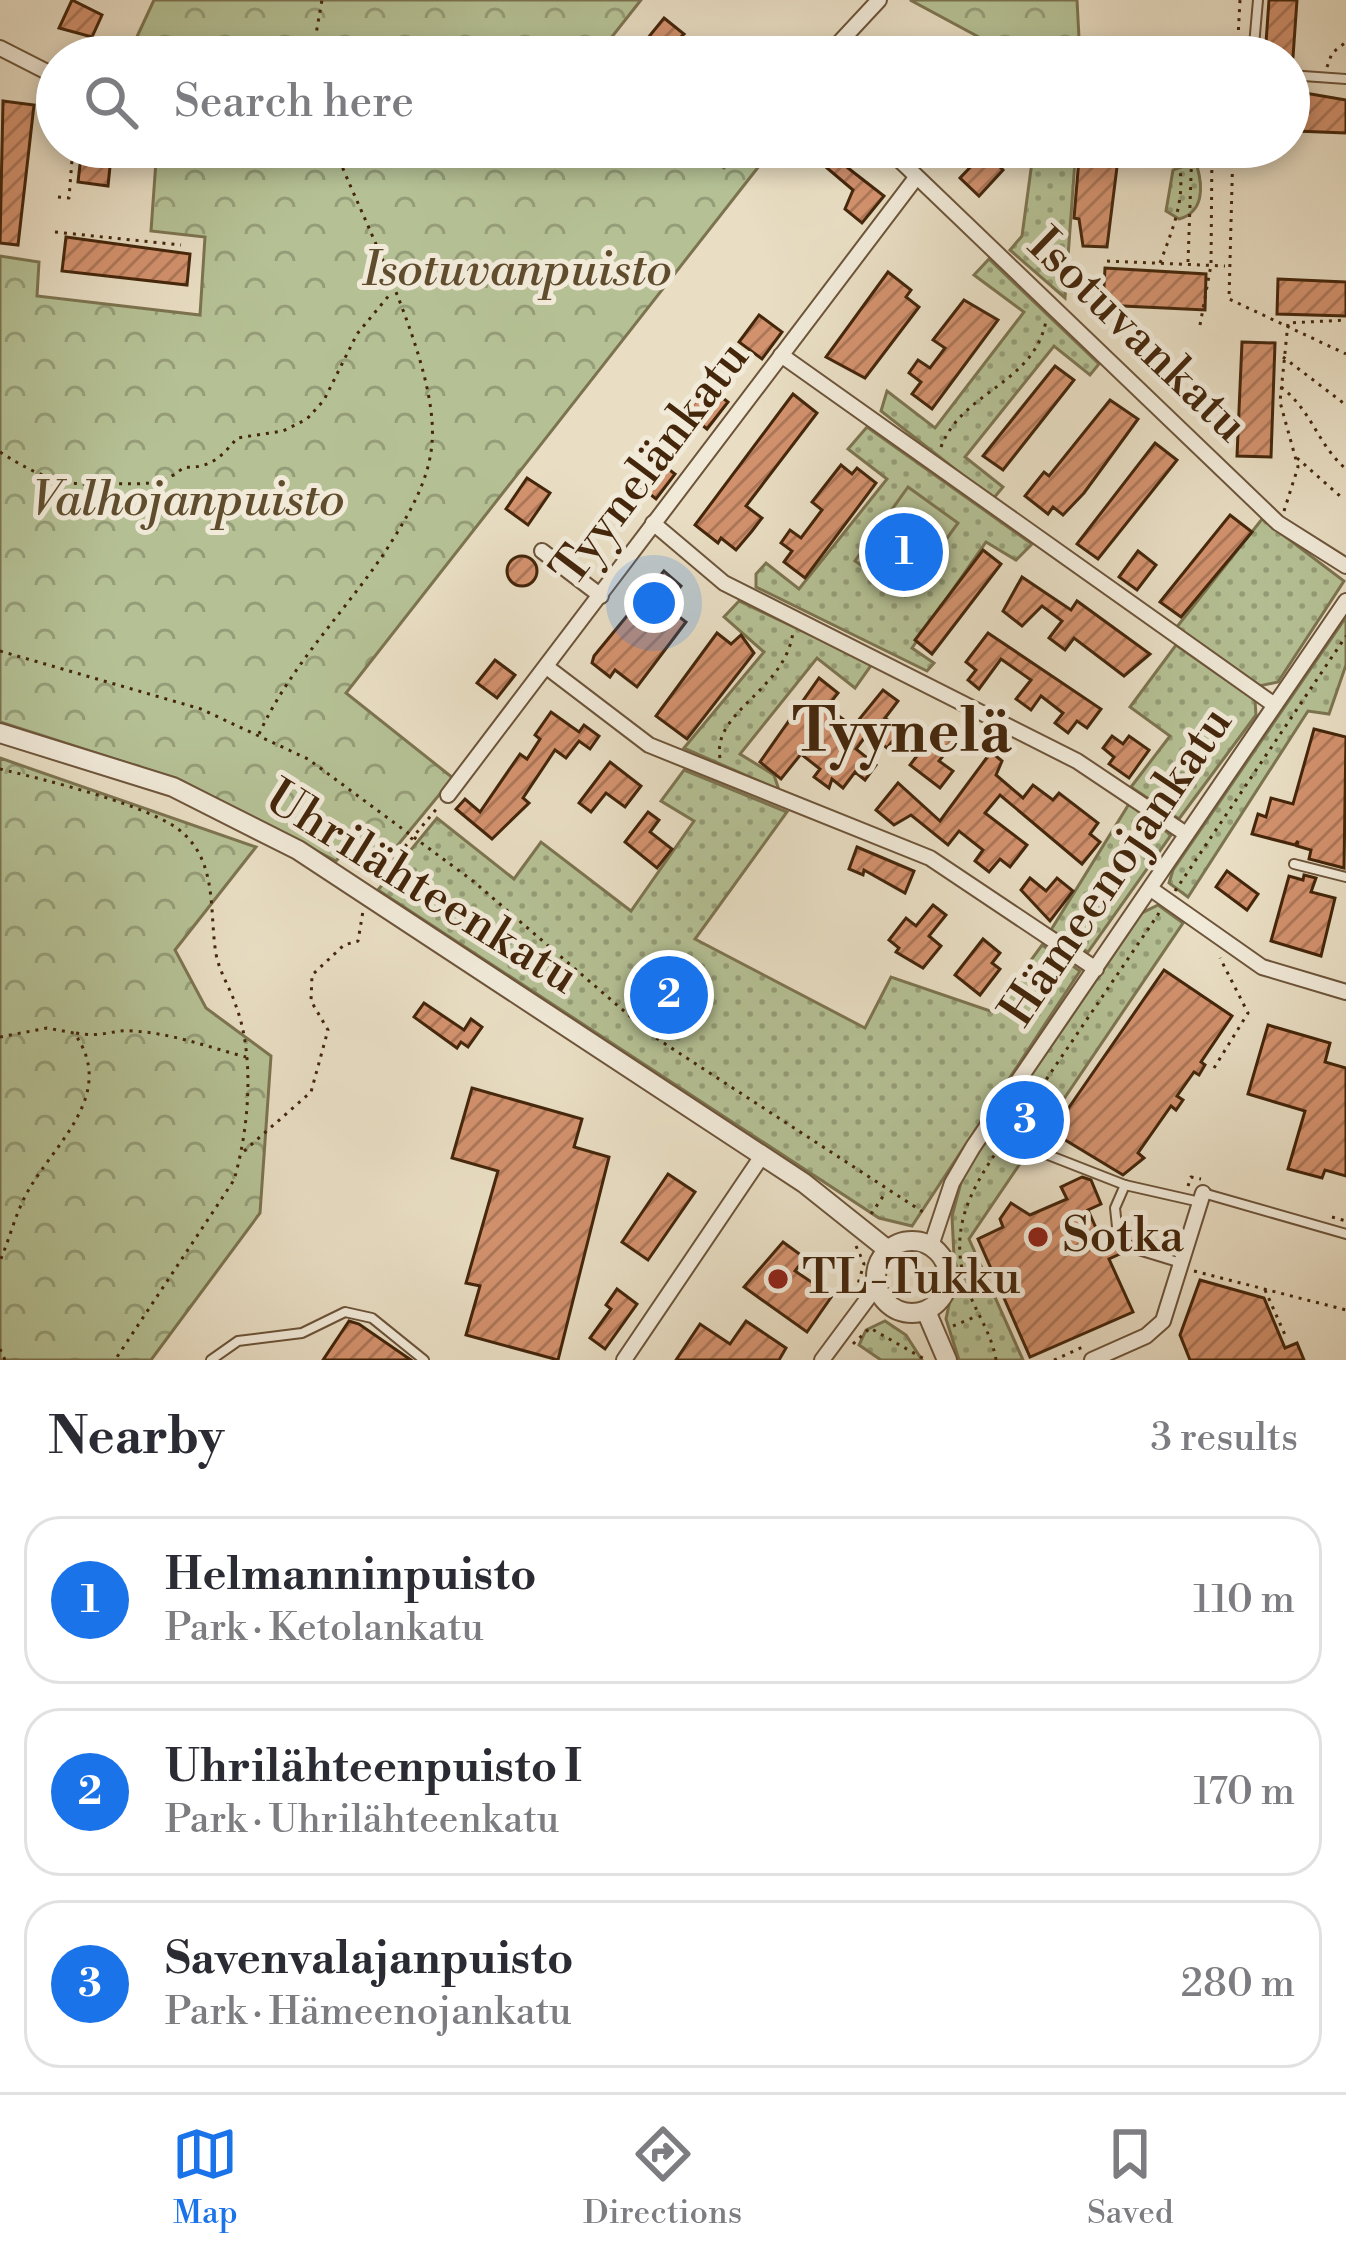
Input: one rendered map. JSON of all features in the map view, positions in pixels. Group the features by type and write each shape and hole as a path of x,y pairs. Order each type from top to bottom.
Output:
{"street":[{"path":"846,36 879,0"},
{"path":"0,48 36,66"},
{"name":"Isotuvankatu","path":"905,168 1278,523 1346,566"},
{"name":"Tyynelänkatu","path":"448,795 915,179"},
{"path":"782,356 1273,704"},
{"path":"653,523 724,583 1077,761 1186,834"},
{"path":"542,551 601,596"},
{"name":"Hämeenojankatu","path":"931,1246 952,1183 991,1121 1346,601"},
{"path":"548,668 649,746 930,858 1096,969"},
{"name":"Uhrilähteenkatu","path":"0,733 173,787 238,816 368,892 762,1156 888,1250"},
{"path":"1151,889 1262,967 1346,992"},
{"path":"624,1360 762,1156"},
{"path":"1091,1352 1158,1327 1181,1271 1201,1197"},
{"path":"822,1360 877,1286 878,1267 888,1250 909,1241 931,1246 949,1274 943,1296 926,1311 902,1312 877,1286"},
{"path":"926,1311 946,1360"}],"lane":[{"path":"1255,36 1258,0"},
{"path":"1310,77 1346,79"},
{"path":"1294,864 1346,878"},
{"path":"991,1121 1043,1153 1125,1185 1201,1197 1346,1234"},
{"path":"1125,1185 1114,1208 1118,1236 1132,1249 1181,1271"},
{"path":"211,1360 238,1341 302,1333 345,1312 372,1318 424,1360"}],"path":[{"path":"315,36 322,0"},
{"path":"1239,36 1240,0"},
{"path":"1326,78 1332,53 1346,41"},
{"path":"58,197 68,198 72,168"},
{"path":"258,735 292,671 384,553 422,488 432,443 430,397 342,168"},
{"path":"1160,263 1180,209 1179,168"},
{"path":"1188,264 1191,168"},
{"path":"1200,326 1211,265 1213,168"},
{"path":"1232,168 1229,298 1346,354"},
{"path":"55,232 181,245"},
{"path":"1107,261 1227,266"},
{"path":"0,452 30,471 82,489 132,488 173,477 184,467 200,468 223,456 237,438 283,431 307,418 324,400 357,334 392,291"},
{"path":"938,466 942,443 968,407 1024,368 1043,335 1050,304"},
{"path":"1278,523 1298,466 1279,386 1287,326 1294,319 1346,320"},
{"path":"1281,356 1346,405"},
{"path":"1279,386 1310,412 1322,440 1346,469"},
{"path":"1294,454 1340,496"},
{"path":"724,777 718,746 724,729 779,674 794,619"},
{"path":"996,1360 963,1279 959,1232 969,1191 1346,636"},
{"path":"0,651 201,709 308,759 532,928 653,1036 886,1191 959,1232"},
{"path":"0,770 136,810 178,828 189,839 205,859 220,976 236,1005 247,1057 242,1153 234,1180 115,1360"},
{"path":"242,1153 311,1092 328,1030 311,1001 312,975 344,945 358,941 368,892 448,795"},
{"path":"1214,1067 1248,1013 1217,951"},
{"path":"0,1037 47,1028 100,1039 132,1030 187,1038 247,1057"},
{"path":"0,1262 29,1188 72,1134 85,1106 88,1078 74,1033"},
{"path":"857,1312 849,1300 863,1264 852,1241 886,1191"},
{"path":"1181,1271 1189,1281 1195,1269 1346,1310"},
{"path":"1264,1288 1286,1337"},
{"path":"849,1348 870,1328 926,1360"},
{"path":"0,1349 5,1360"},
{"path":"1054,1360 1091,1352"}],"green space":[{"path":"154,0 641,0 613,36 137,36"},
{"path":"910,0 1077,0 1079,36 977,36"},
{"name":"Valhojanpuisto","path":"156,168 758,168 346,693 453,778 374,874 342,854 336,861 180,780 0,722 0,256 39,262 37,296 200,315 205,237 151,231"},
{"path":"1031,168 1074,168 1065,298 1010,250 1022,236"},
{"path":"1197,168 1200,182 1197,205 1179,219 1166,211 1173,170"},
{"path":"989,259 1099,364 1090,375 1054,346 965,457 1003,487 993,499 881,411 887,391 935,428 1024,312 974,275"},
{"path":"867,427 1032,544 1016,560 986,542 912,648 934,663 927,671 756,587 756,574 766,563 799,589 887,479 848,449"},
{"path":"908,487 958,523 905,596 855,561"},
{"path":"1262,519 1344,581 1278,682 1259,686 1176,628"},
{"path":"739,601 872,664 855,688 817,658 740,754 774,775 779,790 684,748 764,652 724,617"},
{"path":"1346,617 1346,665 1329,714 1308,711 1188,897 1169,883 1173,870"},
{"path":"1176,645 1255,700 1256,715 1179,819 1131,787 1170,736 1130,707"},
{"path":"0,758 256,847 175,950 206,1008 271,1056 260,1213 151,1360 0,1360"},
{"path":"684,770 787,812 695,939 865,1028 891,977 993,1012 1042,945 1080,971 912,1226 879,1218 378,890 437,818 514,879 541,842 631,911 694,821 661,801"},
{"path":"1129,804 1171,835 1088,952 1051,930"},
{"path":"1158,905 1183,923 969,1239 1023,1360 959,1360 946,1319 955,1277 952,1216 963,1175 1142,913"},
{"path":"885,1321 906,1335 922,1360 881,1360 859,1345 866,1330"}],"building":[{"path":"72,0 102,15 92,36 59,28"},
{"path":"1269,0 1297,0 1294,36 1266,36"},
{"path":"664,18 684,34 682,36 649,36"},
{"path":"1310,94 1346,100 1346,133 1310,132"},
{"path":"3,101 34,105 18,245 0,243"},
{"path":"80,168 110,168 108,186 78,182"},
{"path":"827,168 848,168 884,196 862,223 845,209 853,190"},
{"path":"970,168 1003,170 979,196 960,178"},
{"path":"1078,168 1117,168 1107,247 1083,246 1079,219 1074,218"},
{"path":"66,237 190,254 187,285 62,271"},
{"path":"1105,268 1206,274 1205,310 1103,305"},
{"path":"888,272 911,290 906,297 919,307 865,378 826,357"},
{"path":"1278,279 1346,282 1346,316 1277,314"},
{"path":"964,300 998,320 932,409 912,394 921,382 909,373 918,360 930,368 945,348 933,340"},
{"path":"759,315 782,332 762,359 739,342"},
{"path":"1242,342 1275,343 1271,457 1237,456"},
{"path":"1055,366 1074,380 1003,470 983,456"},
{"path":"707,386 728,402 707,429 686,412"},
{"path":"793,394 817,413 746,506 762,518 736,550 721,538 718,543 695,525"},
{"path":"1110,400 1138,419 1084,493 1063,515 1053,507 1048,514 1025,496 1044,472 1049,476"},
{"path":"1155,443 1177,460 1098,559 1077,544"},
{"path":"651,456 675,474 656,499 633,481"},
{"path":"841,465 852,474 857,468 876,483 805,578 784,562 792,551 781,543 790,530 801,538 822,510 812,502"},
{"path":"527,478 550,493 528,525 506,509"},
{"path":"1230,515 1252,532 1181,617 1160,602"},
{"path":"983,550 1001,564 932,654 915,640"},
{"path":"1138,551 1156,565 1137,590 1119,577"},
{"path":"522,556 533,560 537,571 533,582 522,586 511,582 507,571 511,560"},
{"path":"664,571 681,586 665,606 686,622 637,687 615,670 610,677 592,663"},
{"path":"1022,577 1071,610 1077,601 1150,654 1124,676 1074,638 1065,650 1049,638 1062,621 1042,606 1022,626 1003,611"},
{"path":"717,633 731,644 741,635 754,653 687,739 656,716"},
{"path":"988,633 1101,709 1087,728 1077,721 1068,733 1055,723 1063,713 1041,696 1031,710 1016,699 1031,680 1001,659 979,689 968,680 976,670 966,662"},
{"path":"495,660 515,675 497,698 477,683"},
{"path":"819,678 838,693 827,707 853,727 883,690 898,701 885,718 901,730 887,748 868,733 856,749 876,765 865,780 855,772 843,788 832,779 829,788 814,777 820,769 801,754 781,779 760,762"},
{"path":"551,712 579,732 584,725 599,736 590,749 579,741 566,758 555,750 523,798 529,803 492,839 456,809 465,799 480,812 520,754 527,759 540,739 535,735"},
{"path":"937,729 954,742 939,761 953,771 940,788 910,765"},
{"path":"1314,729 1346,737 1344,868 1309,859 1311,850 1297,846 1298,841 1295,845 1252,834 1258,814 1266,817 1271,798 1293,804"},
{"path":"1112,736 1123,744 1129,736 1149,750 1129,778 1109,764 1114,757 1103,748"},
{"path":"991,752 1002,761 996,775 1023,798 1033,785 1053,800 1059,793 1098,823 1090,834 1100,842 1082,864 1000,795 985,813 1027,845 1010,867 1000,859 989,872 975,861 983,850 959,831 948,845 911,815 894,825 876,810 898,783 940,821"},
{"path":"610,762 641,786 625,807 606,793 591,812 579,803"},
{"path":"648,812 659,820 650,832 672,849 657,868 625,842"},
{"path":"857,847 914,871 905,893 864,870 863,875 849,869"},
{"path":"1227,871 1258,894 1247,910 1216,887"},
{"path":"1304,875 1316,878 1311,892 1335,898 1321,956 1271,941 1289,876 1303,880"},
{"path":"1030,878 1046,891 1057,878 1073,891 1050,921 1021,890"},
{"path":"933,905 946,915 929,936 941,946 923,968 896,952 899,948 889,940 906,918 916,926"},
{"path":"983,939 1000,953 992,963 1000,969 980,995 955,975"},
{"path":"1164,970 1232,1016 1201,1062 1205,1065 1199,1075 1194,1072 1177,1096 1183,1100 1176,1110 1171,1106 1138,1153 1144,1158 1123,1175 1052,1132"},
{"path":"424,1003 464,1030 471,1019 482,1027 468,1047 461,1042 457,1048 414,1017"},
{"path":"1268,1025 1330,1043 1325,1062 1346,1068 1346,1176 1325,1170 1322,1178 1288,1169 1305,1111 1248,1094"},
{"path":"472,1088 582,1119 574,1147 609,1157 558,1360 466,1335 480,1286 466,1283 498,1171 452,1158"},
{"path":"668,1174 695,1192 648,1260 622,1242"},
{"path":"1082,1177 1091,1180 1101,1204 1088,1210 1104,1246 1113,1242 1122,1253 1109,1259 1133,1312 1030,1357 978,1239 1003,1227 1000,1219 1011,1203 1030,1215 1067,1199 1061,1187"},
{"name":"TL-Tukku","path":"783,1242 805,1258 795,1271 832,1296 807,1332 744,1287"},
{"path":"1200,1280 1264,1298 1285,1348 1297,1343 1304,1360 1190,1360 1180,1335"},
{"path":"617,1289 637,1304 605,1349 590,1338 611,1309 606,1305"},
{"path":"349,1321 359,1324 411,1360 323,1360"},
{"path":"746,1321 786,1348 779,1360 676,1360 700,1324 730,1344"}],"place":[{"name":"Helmanninpuisto","path":"904,552"},
{"name":"Uhrilähteenpuisto I","path":"669,995"},
{"name":"Savenvalajanpuisto","path":"1025,1120"},
{"name":"Sotka","path":"1038,1237"},
{"name":"TL-Tukku","path":"778,1279"}],"district":[{"name":"Tyynelä","path":"902,733"}],"park label":[{"name":"Isotuvanpuisto","path":"517,271"}]}
